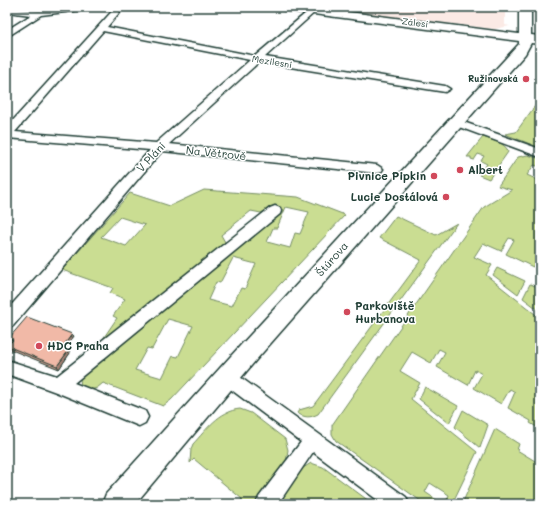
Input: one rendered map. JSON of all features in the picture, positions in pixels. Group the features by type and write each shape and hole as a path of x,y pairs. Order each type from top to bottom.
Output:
{"street":[{"path":"7,10 39,13 89,7"},
{"path":"7,135 120,7"},
{"name":"Zálesí","path":"283,7 534,37"},
{"name":"Štúrova","path":"116,504 227,377 455,122 534,37 525,7"},
{"name":"V Pláni","path":"7,321 159,147 312,10"},
{"path":"7,34 39,13"},
{"name":"Mezilesní","path":"100,28 257,59 445,89"},
{"path":"455,122 540,153"},
{"name":"Na Větrově","path":"7,135 159,147 377,170"},
{"path":"59,385 275,211"},
{"path":"7,367 59,385 139,418"},
{"path":"227,377 399,504"},
{"path":"266,504 305,450"}],"shaded area":[{"path":"312,7 505,7 505,25 510,26 494,29"}],"green space":[{"path":"540,99 540,148 505,134 516,132"},
{"path":"483,137 502,144 508,152 489,179 479,175 487,164 481,161 484,156 478,154 474,160 471,159 471,157 467,157"},
{"path":"528,155 540,159 540,167 534,165 527,175 540,181 540,253 533,267 506,254 514,240 509,238 501,251 483,243 474,257 492,265 486,275 540,318 540,429 530,423 531,421 508,408 515,392 510,389 501,404 474,388 482,374 475,370 468,385 437,367 445,352 439,349 431,363 412,352 400,371 420,383 411,399 477,452 452,504 445,504 449,495 430,483 425,492 441,503 425,504 336,441 332,434 332,425 484,207 512,190 498,186 518,157"},
{"path":"204,190 298,197 345,215 171,400 163,406 103,383 97,388 90,390 81,386 80,379 82,375 279,212 271,207 261,213 251,211 221,235 225,242 222,245 98,346 117,318 113,316 125,299 110,293 113,288 62,270 130,193 170,206","holes":["286,207 309,212 300,234 295,233 290,248 267,242 273,228 277,228","120,217 145,225 126,246 101,237","233,258 256,264 245,289 241,288 232,306 208,300 216,282 220,283","168,319 193,326 178,357 173,356 162,378 135,370 147,348 152,349"]},
{"path":"396,216 436,235 457,223 318,414 308,417 300,415 297,413 299,410 313,406 421,260 379,238"},
{"path":"497,268 525,281 518,294 493,275"},
{"path":"530,284 540,288 540,311 523,298"},
{"path":"425,387 458,406 449,423 419,399"},
{"path":"240,409 251,413 285,439 288,450 286,462 254,504 239,504 242,499 194,459 190,463 193,444 208,427 226,413"},
{"path":"463,410 488,425 480,448 455,427"},
{"path":"495,429 519,444 517,450 540,464 540,504 462,504"},
{"path":"311,463 323,467 373,504 276,504 300,470"}],"building":[{"name":"HDC Praha","path":"27,317 72,334 62,348 69,350 57,366 7,346 13,340 9,338"}],"place":[{"name":"Ružinovská","path":"526,79"},
{"name":"Albert","path":"460,170"},
{"name":"Pivnice Pipkin","path":"434,176"},
{"name":"Lucie Dostálová","path":"446,197"},
{"name":"Parkoviště Hurbanova","path":"347,312"},
{"name":"HDC Praha","path":"39,346"}]}
